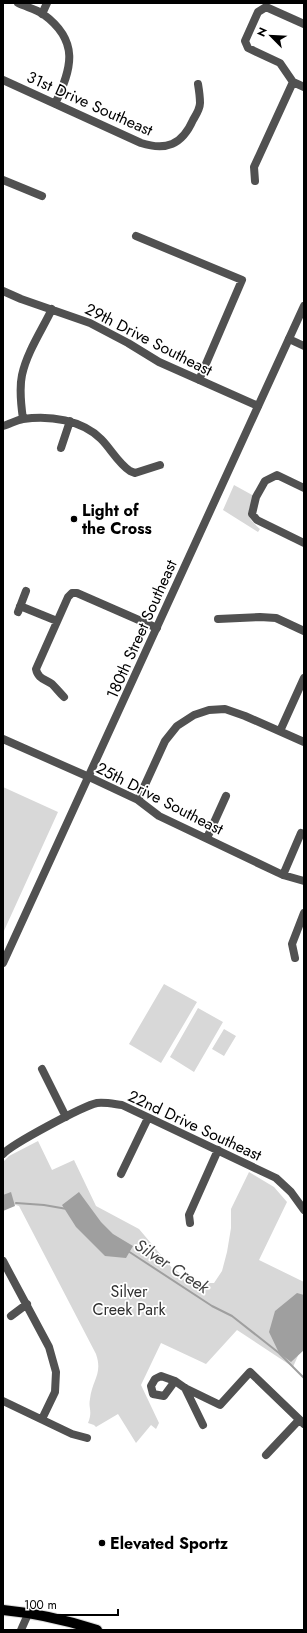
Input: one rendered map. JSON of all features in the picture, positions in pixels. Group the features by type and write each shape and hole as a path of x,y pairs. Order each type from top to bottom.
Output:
{"main road":[{"path":"3,1610 29,1612 77,1623 97,1630"}],"street":[{"path":"18,3 42,14 56,26 64,36 69,47 70,63 66,80 55,104"},
{"path":"42,14 47,3"},
{"path":"304,24 268,7 262,8 258,12 245,41 248,48 280,63 293,82 304,87"},
{"name":"31st Drive Southeast","path":"3,80 141,143 153,147 168,146 180,140 188,131 200,105 198,84"},
{"path":"255,181 254,168 293,82"},
{"path":"3,180 42,196"},
{"path":"136,236 242,280 199,380"},
{"name":"29th Drive Southeast","path":"3,291 20,299 90,323 128,343 159,362 258,406"},
{"name":"180th Street Southeast","path":"3,963 304,306"},
{"path":"23,419 21,398 22,376 26,362 52,309"},
{"path":"289,339 304,346"},
{"path":"3,426 23,419 45,418 70,421 91,430 130,471 135,473 160,465"},
{"path":"61,448 70,421"},
{"path":"304,488 277,475 264,482 256,497 252,514 257,520 304,543"},
{"path":"26,591 19,609 57,621"},
{"path":"64,697 52,684 41,679 37,674 36,669 68,597 72,593 77,593 157,628"},
{"path":"218,619 260,617 276,618 304,631"},
{"path":"280,731 304,678"},
{"path":"138,800 165,741 177,726 198,714 209,710 225,710 304,742"},
{"name":"25th Drive Southeast","path":"3,739 138,800 159,816 283,875 304,881"},
{"path":"207,838 226,796"},
{"path":"283,875 301,833"},
{"path":"295,958 292,944 304,912"},
{"path":"42,1069 66,1117"},
{"name":"22nd Drive Southeast","path":"3,1154 66,1117 97,1104 110,1103 122,1105 276,1178 291,1192 304,1210"},
{"path":"121,1174 148,1118"},
{"path":"190,1223 189,1215 218,1150"},
{"path":"3,1261 49,1347 56,1372 55,1392 42,1419"},
{"path":"11,1316 27,1304"},
{"path":"176,1381 185,1388 220,1405 250,1372 301,1422 266,1455"},
{"path":"185,1388 203,1425"},
{"path":"3,1400 72,1434 88,1438"},
{"path":"21,1630 29,1612"}],"green space":[{"path":"234,485 254,496 249,514 252,521 260,529 258,532 223,510"},
{"path":"3,787 58,812 3,933"},
{"path":"164,984 197,1002 161,1063 129,1044"},
{"path":"198,1008 223,1022 194,1072 170,1057"},
{"path":"224,1029 236,1036 224,1056 212,1049"},
{"name":"Silver Creek Park","path":"38,1141 52,1170 74,1160 96,1206 139,1229 172,1268 184,1276 202,1283 214,1283 222,1271 231,1228 231,1209 249,1172 274,1187 287,1202 259,1260 304,1282 304,1342 293,1367 237,1330 206,1364 161,1343 141,1385 159,1423 156,1429 151,1425 136,1443 118,1414 96,1427 88,1423 90,1415 91,1392 98,1372 98,1361 96,1354 19,1206 3,1201 3,1162 9,1156"}],"shaded area":[{"path":"11,1192 15,1206 3,1211 3,1195"},
{"path":"79,1192 101,1222 113,1234 133,1246 126,1258 105,1256 76,1227 62,1205"},
{"path":"297,1293 304,1295 304,1350 291,1362 279,1353 269,1332 275,1311"}],"waterway":[{"name":"Silver Creek","path":"16,1203 44,1205 67,1209"},
{"name":"Silver Creek","path":"128,1251 212,1306 232,1316 279,1353 304,1378"}],"place":[{"name":"Light of the Cross","path":"74,519"},
{"name":"Elevated Sportz","path":"102,1543"}]}
